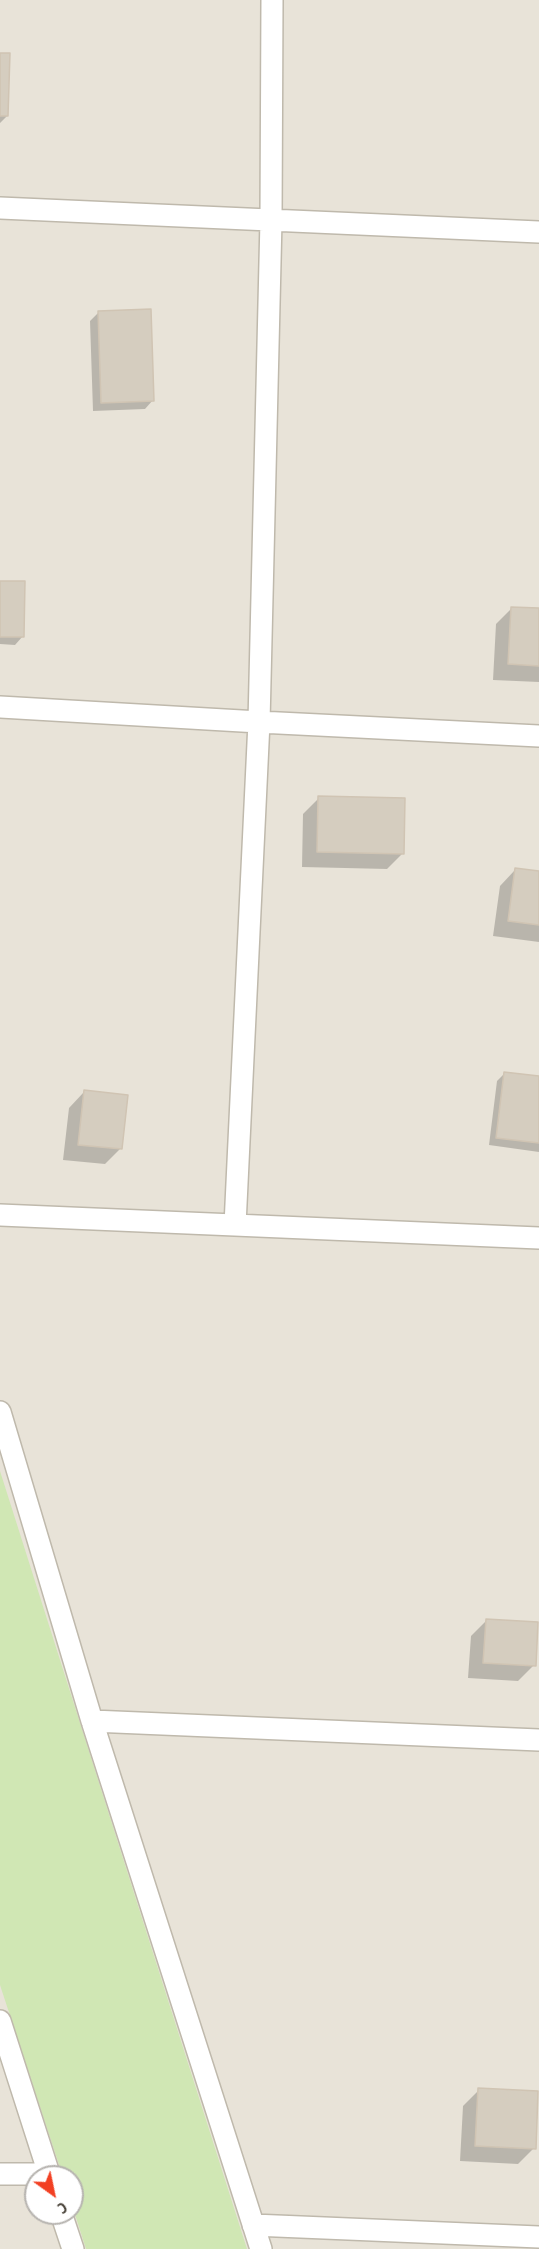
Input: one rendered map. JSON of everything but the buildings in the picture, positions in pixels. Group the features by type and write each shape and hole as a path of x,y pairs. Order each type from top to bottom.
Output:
{"lane":[{"path":"235,1225 259,722 271,220 273,0"},
{"path":"0,208 539,232"},
{"path":"0,707 539,735"},
{"path":"0,1215 539,1238"},
{"path":"0,1412 92,1721 261,2249"},
{"path":"92,1721 539,1740"},
{"path":"0,2021 46,2165"},
{"path":"0,2174 24,2174"},
{"path":"65,2225 73,2249"},
{"path":"253,2225 539,2237"}],"shaded area":[{"path":"0,0 539,0 539,2249 0,2249"}],"green space":[{"path":"0,1471 247,2249 86,2249 78,2225 84,2225 84,2165 59,2165 0,1985"}]}
